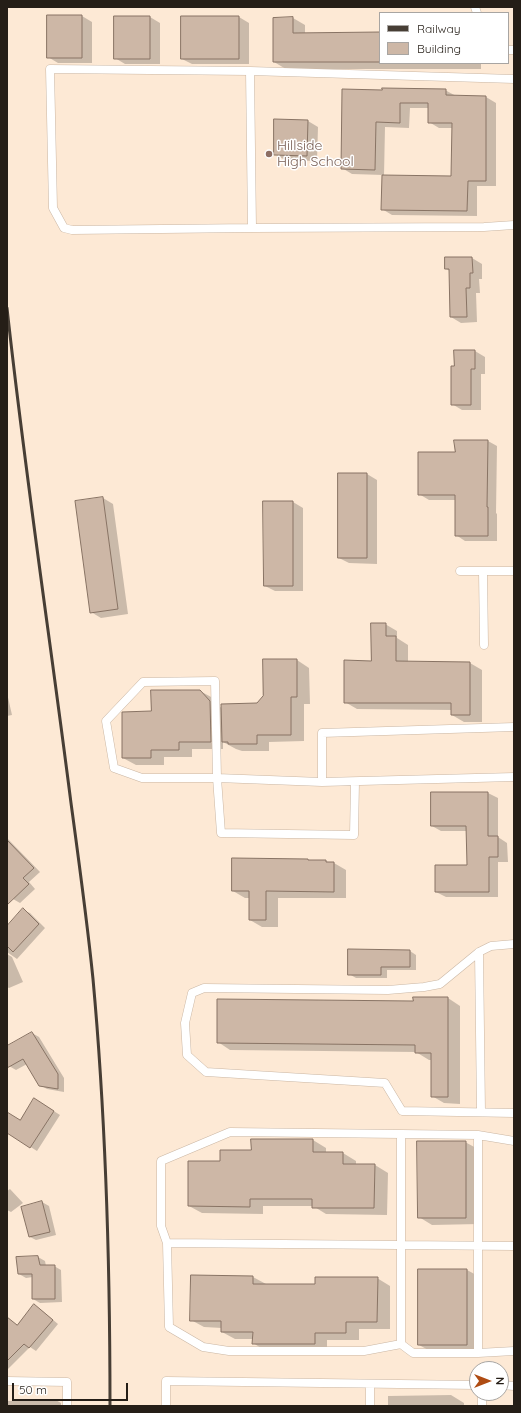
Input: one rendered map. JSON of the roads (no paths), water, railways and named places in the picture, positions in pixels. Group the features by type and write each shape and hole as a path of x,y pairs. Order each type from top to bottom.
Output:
{"lane":[{"path":"514,79 250,71 50,69 53,208 64,228 72,230 484,228 514,225"},
{"path":"250,71 252,228"},
{"path":"460,571 514,571"},
{"path":"483,571 484,645"},
{"path":"355,782 354,835 221,832 217,778 216,681 143,682 106,721 114,768 142,778 217,778 322,782 514,778"},
{"path":"322,782 322,733 514,727"},
{"path":"514,944 491,946 479,952 440,984 424,987 388,990 204,988 192,993 185,1023 187,1055 206,1072 384,1082 402,1111 514,1113"},
{"path":"479,952 481,1112"},
{"path":"514,1141 478,1135 230,1132 161,1161 161,1226 167,1243 169,1327 203,1347 229,1351 364,1351 401,1344 413,1353 478,1353 514,1351"},
{"path":"401,1134 401,1344"},
{"path":"478,1135 478,1353"},
{"path":"167,1243 514,1246"},
{"path":"7,1381 67,1382 67,1406"},
{"path":"166,1406 166,1381 469,1385"},
{"path":"370,1384 370,1406"}],"railway":[{"path":"7,308 93,979 104,1139 109,1299 110,1406"}],"place":[{"name":"Hillside High School","path":"269,154"}]}
